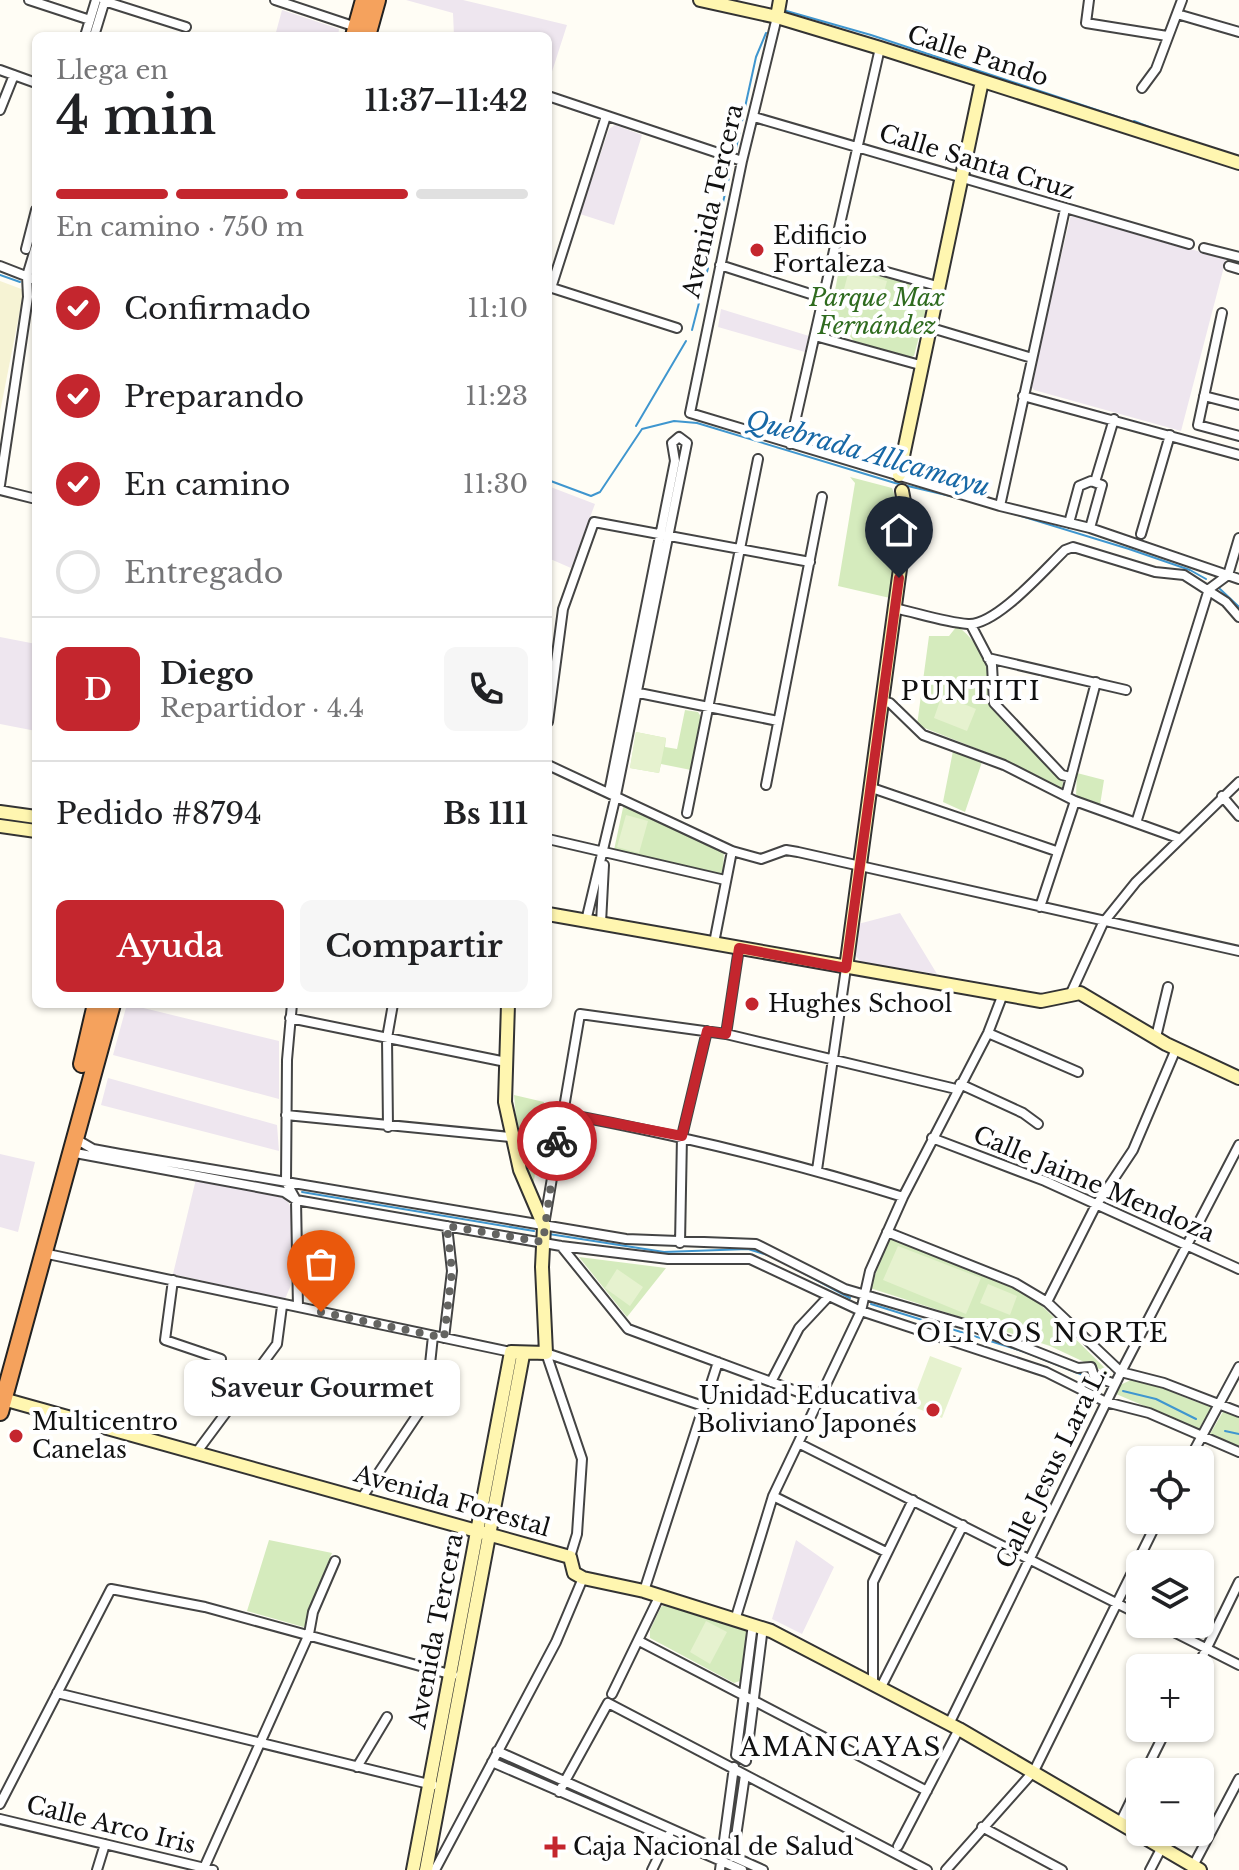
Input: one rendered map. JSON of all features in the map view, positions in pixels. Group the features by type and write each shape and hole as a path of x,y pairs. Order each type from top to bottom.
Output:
{"highway":[{"path":"363,32 364,0"},
{"path":"364,32 377,0"},
{"path":"0,1370 95,1008"},
{"path":"2,1406 111,1008"}],"street":[{"path":"29,0 90,20"},
{"path":"86,32 96,0"},
{"path":"95,32 104,0 186,27"},
{"path":"275,0 358,32"},
{"name":"Calle Pando","path":"700,0 777,17 880,48 1239,163"},
{"name":"Avenida Tercera","path":"780,0 742,161 690,413 790,444"},
{"path":"1089,0 1086,23 1167,36"},
{"path":"1142,88 1156,69 1182,0"},
{"path":"1177,14 1239,32"},
{"path":"880,48 790,444 900,482 1090,528 1239,579"},
{"path":"0,70 32,82"},
{"path":"0,110 14,75"},
{"path":"817,1170 907,517 900,482 920,365 982,81"},
{"path":"552,97 742,161"},
{"path":"552,278 606,116"},
{"name":"Calle Santa Cruz","path":"754,117 1189,244"},
{"path":"1000,506 1065,209"},
{"path":"26,249 32,226"},
{"path":"1204,248 1239,257"},
{"path":"833,257 937,286"},
{"path":"720,265 823,298"},
{"path":"0,266 32,278 32,298 0,488 32,498"},
{"path":"552,288 677,328"},
{"path":"1222,313 1198,425 1239,436"},
{"path":"928,327 1032,358"},
{"path":"815,336 920,365"},
{"path":"1023,396 1239,455"},
{"path":"1204,396 1239,405"},
{"path":"1095,482 1114,419"},
{"path":"1221,450 1225,432"},
{"path":"1141,534 1170,435"},
{"path":"586,921 604,852 633,691 687,443 679,437 672,443 675,461 665,534"},
{"path":"687,813 758,459"},
{"path":"1069,523 1079,486 1086,481 1095,482 1102,485 1090,528"},
{"path":"766,785 822,497"},
{"path":"552,692 563,609 594,522 810,562"},
{"path":"1136,823 1209,589 1228,575 1239,538"},
{"path":"894,608 971,625 992,615 1024,591 1065,550 1073,547 1155,572 1184,575 1209,589 1239,617"},
{"path":"971,625 988,658 994,703 1062,775 1070,777"},
{"path":"988,658 1126,690"},
{"path":"1040,907 1070,799 1070,777 1096,682"},
{"path":"633,691 778,721"},
{"path":"880,701 890,703 923,735 1004,765 1070,799 1178,838"},
{"path":"552,767 732,851 761,859 786,850 860,864 1103,923 1239,951"},
{"path":"1071,993 1103,923 1178,838 1239,782"},
{"path":"869,787 1056,851"},
{"path":"1222,796 1239,816"},
{"path":"0,812 32,816"},
{"path":"0,826 32,830"},
{"path":"552,840 725,880"},
{"path":"714,943 732,851"},
{"path":"601,923 605,895 604,852"},
{"path":"552,915 1041,1001 1071,993 1089,996 1176,1049 1239,1078"},
{"path":"726,1034 739,948"},
{"path":"1156,1037 1168,987"},
{"path":"736,1617 773,1496 861,1311 864,1293 903,1197 988,1033 1003,994"},
{"path":"291,1008 286,1182 296,1200 298,1307"},
{"path":"388,1127 387,1038 392,1008"},
{"path":"508,1008 505,1102 520,1170 544,1226"},
{"path":"570,1557 577,1534 582,1459 546,1353 543,1242 561,1113 580,1014 726,1034 958,1087 1023,1113 1038,1124"},
{"path":"290,1018 506,1062"},
{"path":"680,1243 682,1136 707,1031"},
{"path":"988,1033 1078,1072"},
{"path":"1047,1302 1095,1207 1133,1150 1176,1049"},
{"path":"561,1113 682,1136 817,1170 903,1197"},
{"path":"286,1115 511,1137"},
{"name":"Calle Jaime Mendoza","path":"932,1138 1045,1181 1095,1207 1239,1269"},
{"path":"72,1145 544,1226 680,1243 756,1244 845,1289 971,1326 1078,1368 1091,1367 1094,1376 1115,1384"},
{"path":"72,1145 284,1192 296,1200 561,1246 668,1259 750,1259 861,1311 1046,1372 1106,1402 1149,1413 1239,1452"},
{"name":"Calle Jesus Lara L.","path":"898,1846 927,1791 1027,1561 1239,1145"},
{"path":"444,1338 452,1271 447,1226"},
{"path":"887,1232 1015,1283 1047,1302 1121,1372 1220,1403 1239,1412"},
{"path":"561,1246 628,1329 820,1400"},
{"path":"43,1253 282,1306 517,1353 546,1353 703,1406"},
{"path":"173,1280 165,1340 221,1359"},
{"path":"771,1382 799,1328 828,1297"},
{"path":"196,1453 277,1344 282,1306"},
{"path":"361,1499 426,1402 433,1336"},
{"name":"Avenida Tercera","path":"426,1870 450,1674 483,1532 517,1353"},
{"path":"644,1591 718,1362"},
{"path":"1196,1446 1239,1367"},
{"name":"Avenida Forestal","path":"2,1406 196,1453 570,1557 574,1573 583,1578"},
{"path":"800,1444 963,1525 1027,1561 1126,1608"},
{"path":"773,1496 886,1552"},
{"path":"877,1685 873,1582 913,1500"},
{"path":"877,1685 963,1525"},
{"name":"Avenida Tercera","path":"413,1870 464,1677 483,1532"},
{"path":"946,1870 1034,1771 1151,1534"},
{"path":"209,1869 309,1634 313,1612 335,1561"},
{"path":"435,1870 556,1642 583,1578 660,1595 758,1626 954,1726 1196,1868 1239,1779"},
{"path":"1204,1654 1239,1582"},
{"path":"0,1804 111,1589 309,1634 464,1677"},
{"path":"612,1694 660,1595"},
{"path":"758,1626 754,1699 746,1761 736,1755 744,1693 758,1626"},
{"path":"1185,1638 1239,1665"},
{"path":"639,1641 927,1791"},
{"path":"57,1693 436,1785"},
{"path":"559,1792 608,1703 927,1870"},
{"path":"357,1767 387,1717"},
{"path":"497,1751 672,1828 722,1855 732,1868 742,1870"},
{"path":"492,1762 668,1838 722,1855 733,1855 763,1870"},
{"path":"720,1870 734,1767"},
{"path":"732,1868 745,1775"},
{"path":"1120,1823 1126,1811"},
{"name":"Calle Arco Iris","path":"0,1819 209,1869"},
{"path":"982,1827 1062,1870"},
{"path":"652,1870 672,1828"},
{"path":"97,1870 105,1844"},
{"path":"1150,1870 1162,1847"}],"shaded area":[{"path":"406,0 463,0 567,25 552,72 552,32 454,32 453,13"},
{"path":"282,10 339,29 339,32 276,32"},
{"path":"615,125 642,135 614,225 580,214 609,129"},
{"path":"1071,215 1226,259 1181,431 1034,390 1030,385"},
{"path":"0,281 24,290 0,412"},
{"path":"721,309 809,336 805,352 718,327"},
{"path":"552,488 595,504 571,568 552,560"},
{"path":"0,637 32,643 32,730 0,724"},
{"path":"900,913 937,974 861,962 854,954 858,924"},
{"path":"126,1008 143,1008 279,1041 279,1099 113,1055"},
{"path":"108,1078 277,1125 279,1151 101,1105"},
{"path":"0,1154 35,1162 18,1232 0,1227"},
{"path":"196,1179 278,1195 288,1202 291,1208 291,1285 285,1299 173,1274"},
{"path":"796,1540 834,1567 802,1634 772,1619"}],"green space":[{"name":"Parque Max Fernández","path":"840,264 928,289 930,295 914,356 906,358 855,343 850,336 827,333"},
{"path":"849,270 887,281 881,303 843,293"},
{"path":"850,477 892,488 901,512 890,598 838,586 855,483"},
{"path":"957,626 975,644 985,662 992,706 1063,782 1062,791 1003,759 917,725 929,636 949,636"},
{"path":"942,695 976,709 967,731 934,718"},
{"path":"685,710 698,712 701,717 691,770 661,764 659,773 630,768 636,732 666,738 665,747 677,749"},
{"path":"636,732 666,738 659,773 630,768"},
{"path":"953,751 982,762 965,812 943,802"},
{"path":"1077,773 1104,780 1100,805 1076,796"},
{"path":"624,803 724,851 723,874 614,850"},
{"path":"626,815 648,821 639,853 617,847"},
{"path":"514,1095 544,1102 533,1189 518,1140"},
{"path":"890,1237 1016,1288 1037,1301 1112,1375 1050,1346 870,1288"},
{"path":"898,1246 981,1278 966,1314 883,1280"},
{"path":"579,1257 666,1268 627,1317"},
{"path":"617,1269 643,1287 630,1306 605,1288"},
{"path":"988,1284 1017,1296 1010,1315 980,1303"},
{"path":"930,1356 962,1368 942,1418 911,1406"},
{"path":"1131,1380 1152,1384 1212,1406 1199,1429 1116,1394 1120,1385"},
{"path":"1224,1410 1239,1417 1239,1446 1210,1434"},
{"path":"269,1540 332,1553 309,1608 307,1628 247,1611"},
{"path":"667,1604 744,1626 749,1632 743,1680 734,1683 650,1638 650,1630 661,1607"},
{"path":"706,1621 727,1632 710,1664 690,1652"}],"waterway":[{"path":"783,10 871,35 1124,119"},
{"path":"735,153 756,57 766,33"},
{"path":"1134,121 1169,135"},
{"path":"710,256 732,165"},
{"path":"692,330 708,268"},
{"name":"Quebrada Allcamayu","path":"0,275 20,282"},
{"path":"636,426 686,341"},
{"name":"Quebrada Allcamayu","path":"552,481 591,496 600,492 642,429 674,421 697,423 895,483 963,499"},
{"name":"Quebrada Allcamayu","path":"1011,513 1129,549 1190,570 1206,579"},
{"name":"Quebrada Allcamayu","path":"1220,589 1239,607"},
{"path":"0,819 32,823"},
{"path":"203,1172 236,1179"},
{"path":"302,1192 534,1231"},
{"path":"549,1234 664,1252 748,1249 771,1256"},
{"path":"777,1259 850,1298"},
{"path":"871,1304 1025,1352 1093,1379"},
{"path":"1123,1391 1156,1399 1196,1419"},
{"path":"1225,1431 1239,1434"}],"way so far":[{"path":"321,1312 444,1338 450,1314 452,1271 447,1226 543,1242 557,1141"}],"place":[{"name":"Edificio Fortaleza","path":"757,250"},
{"name":"Hughes School","path":"752,1004"},
{"name":"Saveur Gourmet","path":"321,1312"},
{"name":"Unidad Educativa Boliviano Japonés","path":"933,1410"},
{"name":"Multicentro Canelas","path":"16,1436"},
{"name":"Caja Nacional de Salud","path":"555,1847"}],"district":[{"name":"PUNTITI","path":"971,691"},
{"name":"OLIVOS NORTE","path":"1043,1333"},
{"name":"AMANCAYAS","path":"841,1747"}],"route":[{"path":"557,1141 561,1113 682,1136 707,1031 726,1034 739,948 846,968 899,578"}]}
